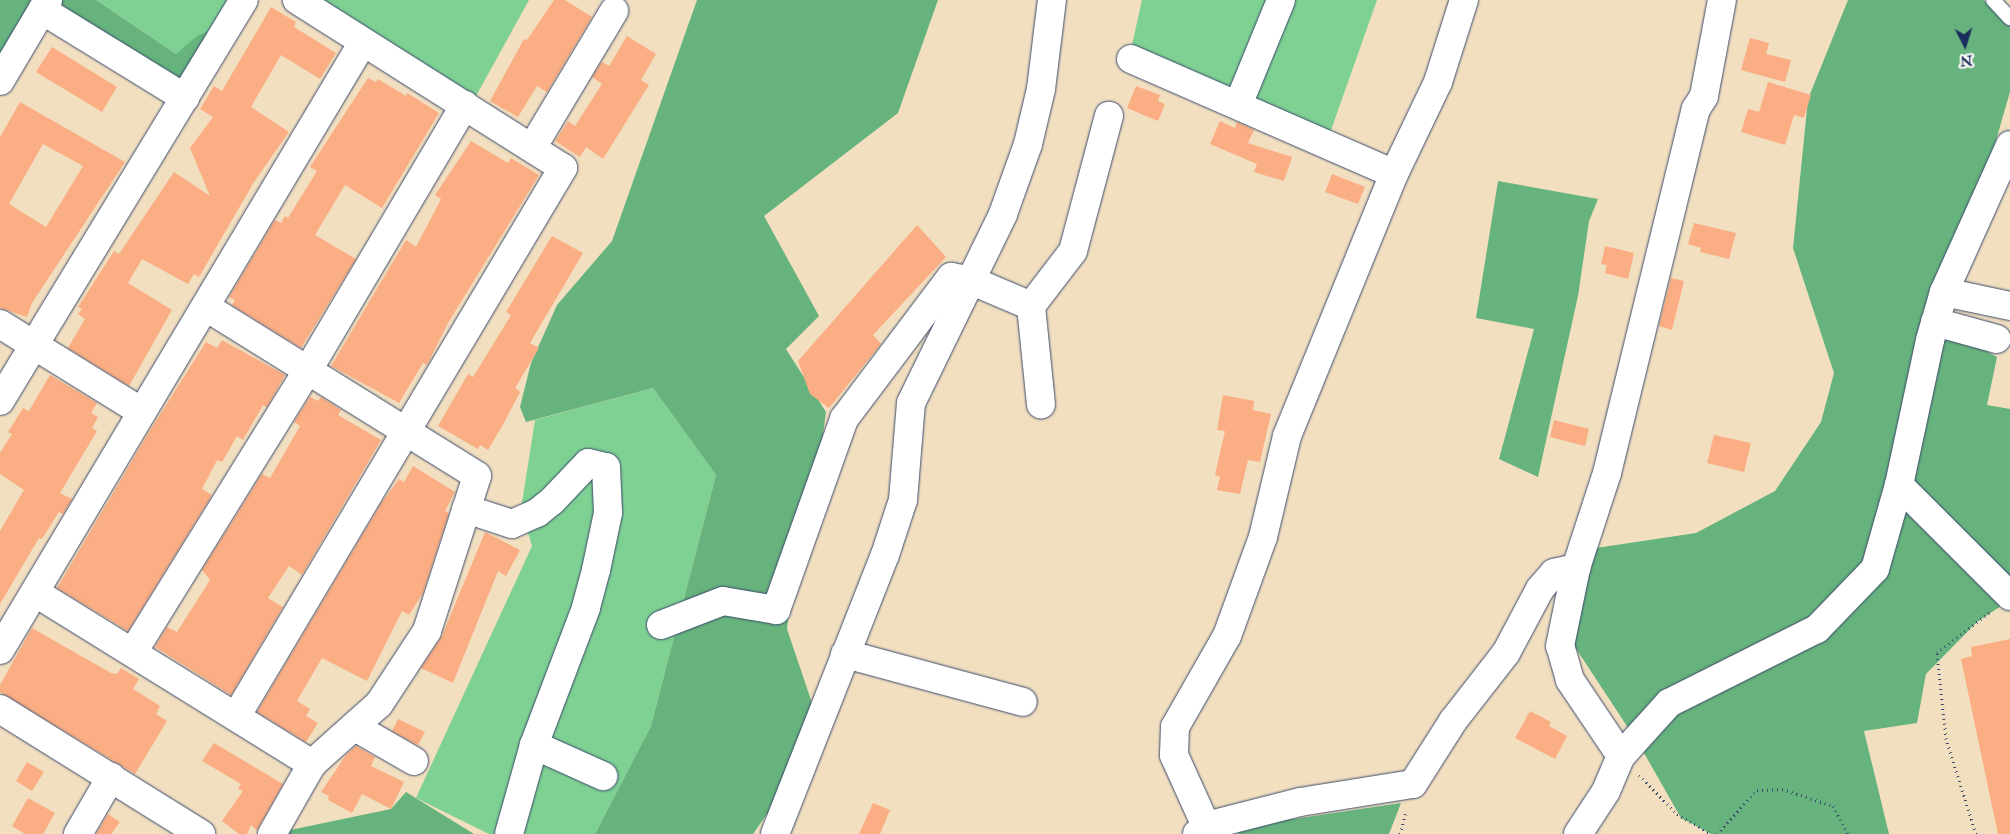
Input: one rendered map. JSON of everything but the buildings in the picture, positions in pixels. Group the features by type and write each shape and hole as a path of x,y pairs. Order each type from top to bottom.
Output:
{"street":[{"path":"0,401 244,0"},
{"path":"237,715 563,168 297,0"},
{"path":"775,834 885,556 903,500 911,403 1003,214 1028,144 1041,89 1052,0"},
{"path":"1238,105 1281,0"},
{"path":"1464,0 1438,82 1394,174 1287,436 1264,536 1227,636 1175,727 1174,755 1201,830 1300,802 1413,784 1453,722 1506,653 1540,589 1554,573 1576,568"},
{"path":"1621,756 1570,680 1560,646 1576,568 1607,474 1694,119 1704,96 1722,0"},
{"path":"0,81 45,5 185,98"},
{"path":"532,148 614,11"},
{"path":"0,650 36,593 363,42"},
{"path":"1131,59 1394,174"},
{"path":"133,652 308,370 465,105"},
{"path":"1041,404 1031,306 1073,251 1109,116"},
{"path":"1578,834 1606,791 1621,756 1669,703 1817,628 1837,612 1875,569 1899,485 1944,292 2010,145"},
{"path":"661,624 723,601 776,610 844,419 951,277 970,280 1031,306"},
{"path":"1944,292 2010,306"},
{"path":"206,307 408,431 477,476 427,631 379,704 312,764 272,834"},
{"path":"1936,322 1997,339"},
{"path":"0,324 34,343 142,412"},
{"path":"466,509 512,524 544,507 588,463 606,467 608,513 596,570 579,626 534,745 509,834"},
{"path":"1899,485 2010,596"},
{"path":"36,593 237,715 312,764"},
{"path":"845,654 1023,702"},
{"path":"0,710 201,834"},
{"path":"355,727 414,761"},
{"path":"534,745 603,776"},
{"path":"78,834 111,778"}],"lane":[{"path":"1993,0 2010,18"}],"path":[{"path":"1976,834 1946,739 1937,653 2010,596"},
{"path":"1621,756 1676,814 1711,834"},
{"path":"1717,834 1757,790 1782,789 1833,806 1848,834"}],"green space":[{"path":"0,0 45,0 0,73"},
{"path":"48,0 96,0 176,54 197,36 211,30 185,91"},
{"path":"96,0 244,0 228,26 176,54"},
{"path":"306,0 529,0 476,96"},
{"path":"697,0 938,0 898,113 764,216 819,316 786,349 826,412 820,456 802,495 787,629 812,703 788,784 753,834 595,834 651,726 716,475 653,388 526,422 520,407 531,363 557,305 612,241"},
{"path":"1142,0 1377,0 1330,133 1131,49"},
{"path":"1848,0 1983,0 2010,18 2010,92 1967,240 1940,306 1976,345 1997,357 1987,405 2010,409 2010,600 1977,622 1926,674 1917,723 1864,731 1889,834 1711,834 1681,818 1640,746 1573,644 1596,548 1696,533 1775,491 1821,422 1834,373 1793,248 1808,99"},
{"path":"1498,181 1598,199 1589,221 1578,296 1538,477 1499,459 1534,329 1476,318"},
{"path":"653,388 716,475 651,726 595,834 489,834 416,798 532,546 521,509 535,420"},
{"path":"406,792 474,834 288,834 290,830 391,809"},
{"path":"1401,803 1389,834 1239,834 1234,828"}]}
